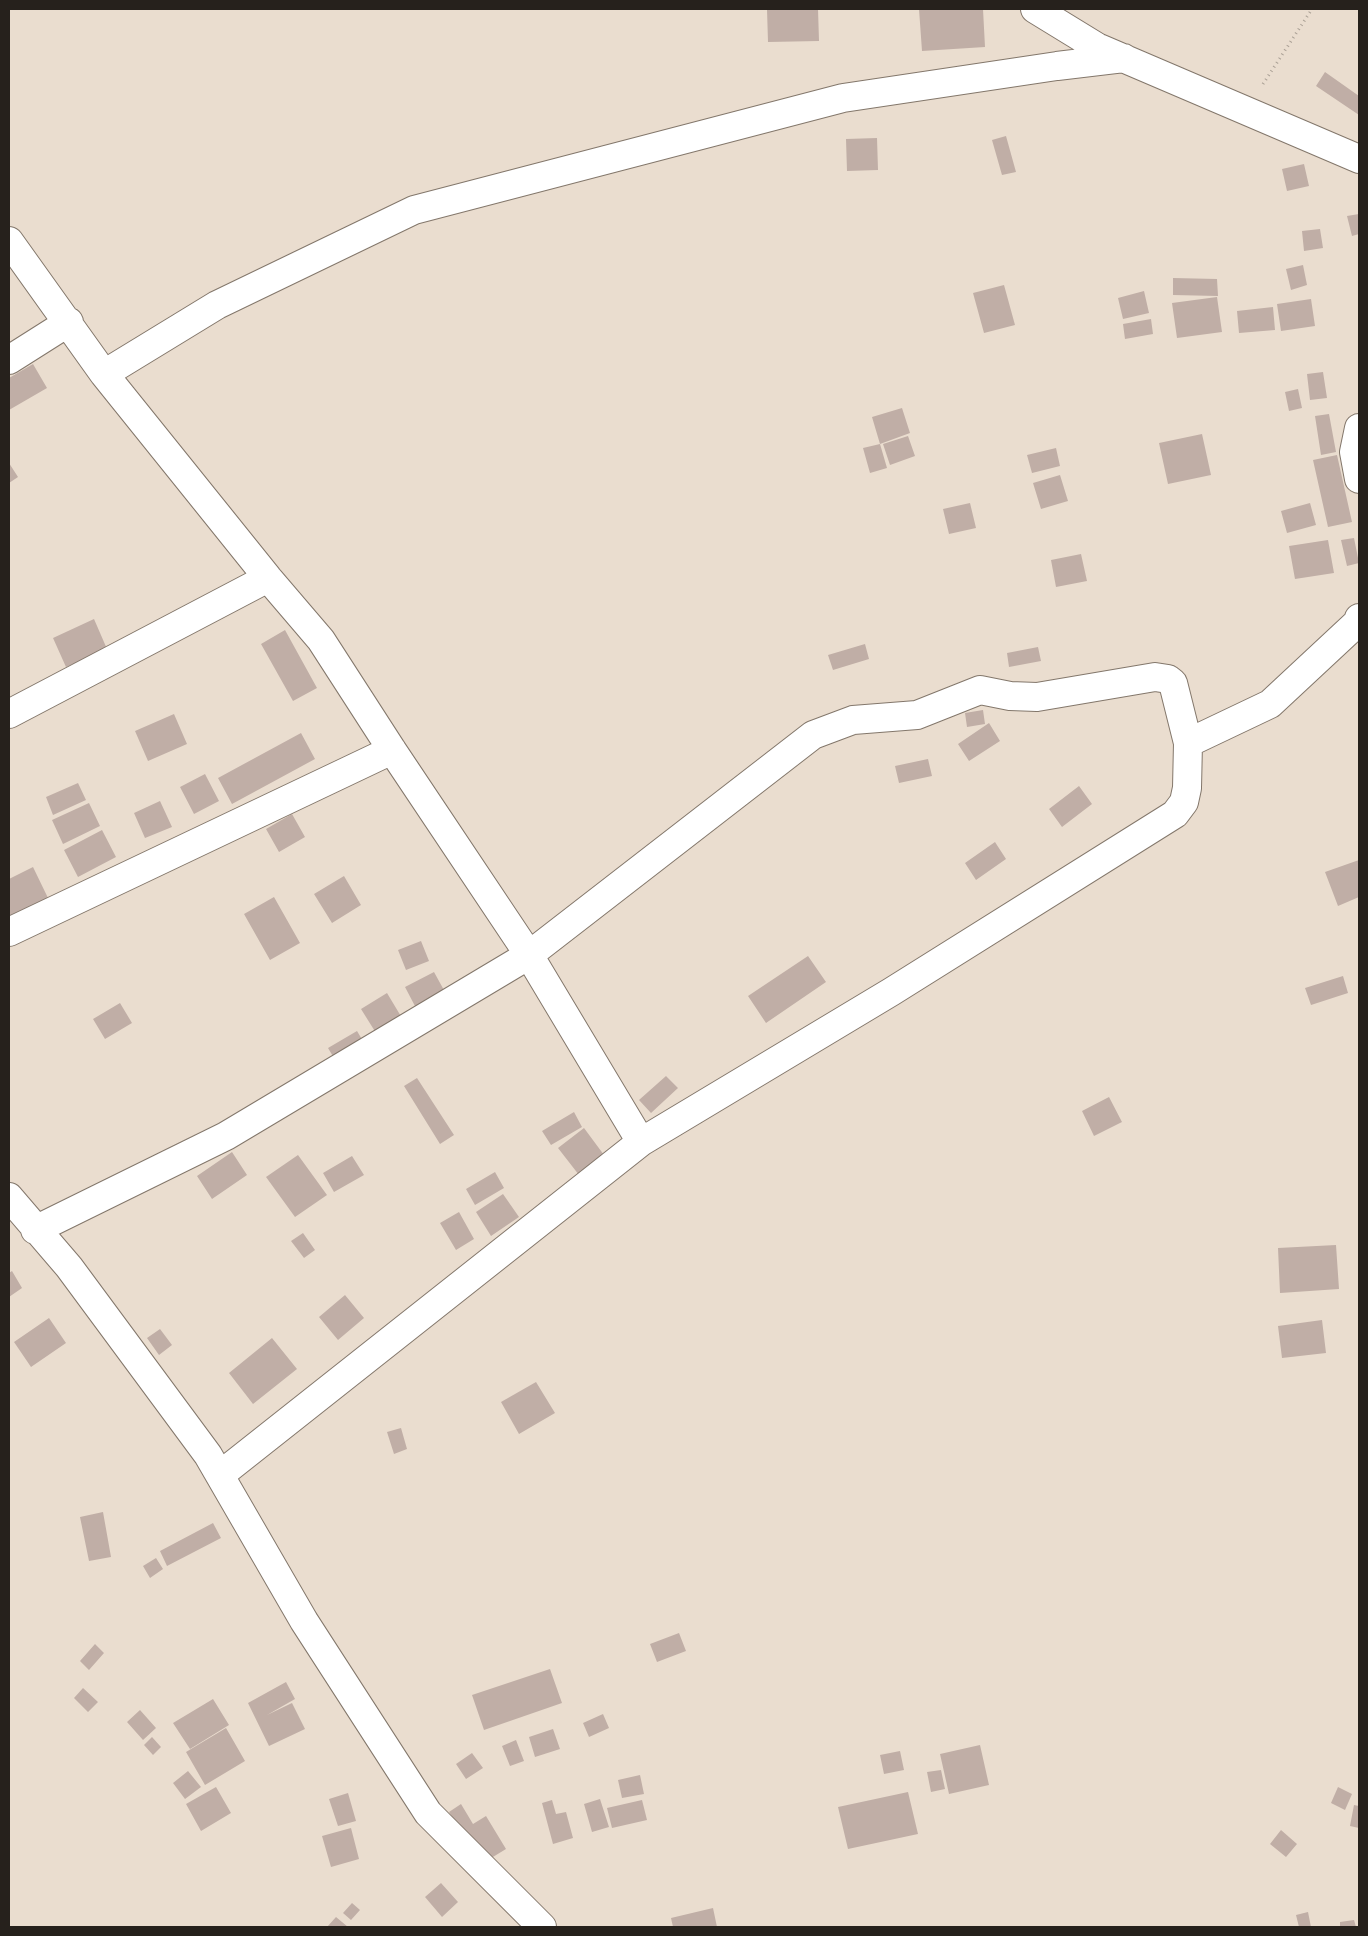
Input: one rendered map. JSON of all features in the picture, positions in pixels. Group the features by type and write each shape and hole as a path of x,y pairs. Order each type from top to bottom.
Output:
{"street":[{"path":"1035,9 1097,47 1359,159"},
{"path":"104,374 217,305 414,210 843,98 1057,66 1124,58"},
{"path":"9,241 69,322 104,374 268,578 321,640 529,955 641,1142"},
{"path":"9,360 69,322"},
{"path":"1359,428 1354,452 1359,479"},
{"path":"9,714 268,578"},
{"path":"1188,743 1270,704 1358,622 1359,618"},
{"path":"35,1230 226,1136 529,955 812,734 854,720 917,715 980,690 1010,696 1037,697 1155,676 1168,679 1173,683 1188,743 1187,788 1184,802 1175,814 891,992 641,1142 220,1475"},
{"path":"9,932 392,750"},
{"path":"9,1197 74,1275 208,1454 304,1621 428,1813 542,1927"}],"path":[{"path":"1247,111 1312,9"}],"building":[{"path":"767,9 818,9 819,41 768,42"},
{"path":"919,9 983,9 985,47 922,51"},
{"path":"1325,72 1359,96 1359,115 1316,86"},
{"path":"1006,136 1016,172 1002,175 992,140"},
{"path":"877,138 878,170 847,171 846,139"},
{"path":"1304,164 1309,186 1287,191 1282,169"},
{"path":"1359,214 1359,234 1352,236 1347,216"},
{"path":"1320,229 1323,248 1304,251 1302,231"},
{"path":"1303,265 1307,285 1291,290 1286,269"},
{"path":"1173,278 1217,279 1218,296 1173,295"},
{"path":"1004,285 1015,325 984,333 973,293"},
{"path":"1144,291 1149,313 1123,319 1118,298"},
{"path":"1217,297 1222,332 1177,338 1172,303"},
{"path":"1311,299 1315,326 1281,331 1277,304"},
{"path":"1273,307 1275,330 1239,333 1237,311"},
{"path":"1151,319 1153,334 1125,339 1123,324"},
{"path":"33,364 47,388 9,410 9,378"},
{"path":"1323,372 1327,398 1310,400 1307,374"},
{"path":"1298,389 1302,408 1289,411 1285,392"},
{"path":"902,408 910,433 880,444 872,417"},
{"path":"1329,414 1336,452 1321,455 1315,416"},
{"path":"1202,434 1211,475 1168,484 1159,443"},
{"path":"908,436 915,456 890,465 883,444"},
{"path":"880,444 887,468 870,473 863,448"},
{"path":"1056,448 1060,466 1032,473 1027,455"},
{"path":"1337,455 1352,522 1328,527 1313,460"},
{"path":"9,463 18,477 9,483"},
{"path":"1060,475 1068,501 1041,509 1033,483"},
{"path":"970,503 976,528 949,534 943,509"},
{"path":"1310,503 1316,525 1287,533 1281,511"},
{"path":"1354,538 1359,563 1347,566 1341,540"},
{"path":"1328,540 1334,573 1295,579 1289,546"},
{"path":"1081,554 1087,581 1056,587 1051,560"},
{"path":"94,619 107,649 66,667 53,638"},
{"path":"285,630 317,688 293,701 261,644"},
{"path":"865,644 869,659 833,670 828,655"},
{"path":"1038,647 1041,661 1009,667 1007,653"},
{"path":"983,710 985,724 967,727 965,713"},
{"path":"174,714 187,744 148,761 135,731"},
{"path":"989,723 1000,741 969,761 958,744"},
{"path":"301,733 315,759 232,804 218,778"},
{"path":"928,759 932,776 899,783 895,766"},
{"path":"205,774 219,801 194,814 180,787"},
{"path":"78,783 86,800 53,815 46,797"},
{"path":"1079,786 1092,804 1062,827 1049,809"},
{"path":"160,801 172,827 145,838 134,813"},
{"path":"89,803 100,826 63,844 52,820"},
{"path":"292,814 305,837 279,852 266,829"},
{"path":"102,830 116,857 78,877 64,850"},
{"path":"995,842 1006,859 976,880 965,863"},
{"path":"1359,860 1359,897 1338,906 1325,872"},
{"path":"33,867 48,898 9,918 9,879"},
{"path":"344,876 361,905 332,923 314,894"},
{"path":"274,897 300,943 270,960 244,914"},
{"path":"421,941 429,961 406,970 398,950"},
{"path":"808,956 826,982 766,1023 748,996"},
{"path":"434,972 445,992 416,1008 405,987"},
{"path":"1343,976 1348,993 1311,1005 1305,988"},
{"path":"387,993 402,1018 376,1033 361,1009"},
{"path":"120,1003 132,1023 105,1039 93,1019"},
{"path":"357,1031 363,1041 334,1058 328,1048"},
{"path":"666,1076 678,1088 651,1113 639,1100"},
{"path":"417,1078 454,1135 440,1144 404,1086"},
{"path":"1109,1097 1122,1122 1094,1136 1082,1111"},
{"path":"574,1112 582,1127 551,1145 542,1131"},
{"path":"584,1128 604,1155 579,1175 558,1148"},
{"path":"232,1152 247,1175 212,1199 197,1176"},
{"path":"298,1155 327,1195 295,1217 266,1177"},
{"path":"352,1156 364,1175 334,1192 323,1173"},
{"path":"495,1172 504,1188 475,1205 466,1189"},
{"path":"503,1194 519,1217 491,1236 476,1212"},
{"path":"459,1212 474,1239 456,1250 440,1223"},
{"path":"303,1233 315,1250 304,1258 291,1241"},
{"path":"1336,1245 1339,1289 1280,1293 1278,1248"},
{"path":"12,1271 22,1288 9,1297 9,1273"},
{"path":"345,1295 364,1318 338,1340 319,1317"},
{"path":"49,1318 66,1343 31,1367 14,1342"},
{"path":"1322,1320 1326,1353 1282,1358 1278,1326"},
{"path":"160,1329 172,1345 159,1355 147,1338"},
{"path":"272,1338 297,1369 253,1404 229,1373"},
{"path":"536,1382 555,1413 519,1434 501,1402"},
{"path":"401,1428 407,1449 394,1454 387,1432"},
{"path":"103,1512 111,1557 89,1561 80,1517"},
{"path":"213,1523 221,1538 167,1566 160,1551"},
{"path":"156,1558 163,1569 150,1578 143,1566"},
{"path":"679,1633 686,1651 657,1662 650,1644"},
{"path":"95,1644 104,1653 89,1670 80,1661"},
{"path":"550,1669 562,1703 484,1730 472,1695"},
{"path":"286,1682 295,1699 267,1715 292,1703 305,1729 269,1746 248,1703"},
{"path":"83,1688 98,1702 88,1712 74,1698"},
{"path":"213,1699 229,1725 190,1749 173,1723"},
{"path":"140,1710 156,1728 143,1740 127,1722"},
{"path":"603,1714 609,1728 589,1737 583,1723"},
{"path":"226,1728 245,1761 205,1785 186,1752"},
{"path":"553,1729 560,1749 535,1757 529,1737"},
{"path":"152,1737 161,1747 153,1755 144,1745"},
{"path":"516,1740 524,1761 510,1766 502,1746"},
{"path":"980,1745 989,1785 949,1794 940,1754"},
{"path":"900,1751 904,1770 884,1774 880,1755"},
{"path":"472,1753 483,1768 466,1779 456,1764"},
{"path":"941,1770 945,1789 931,1792 927,1772"},
{"path":"188,1771 201,1787 185,1799 173,1783"},
{"path":"640,1775 644,1794 622,1798 618,1780"},
{"path":"216,1787 231,1813 201,1831 186,1804"},
{"path":"1338,1787 1352,1794 1345,1810 1331,1803"},
{"path":"908,1792 918,1834 848,1849 838,1807"},
{"path":"348,1793 356,1821 338,1826 329,1799"},
{"path":"600,1799 609,1827 592,1832 584,1804"},
{"path":"552,1800 556,1814 566,1812 573,1838 553,1844 542,1803"},
{"path":"642,1800 647,1820 612,1828 607,1808"},
{"path":"461,1804 473,1824 486,1816 506,1849 483,1863 449,1812"},
{"path":"1354,1805 1359,1806 1359,1828 1350,1826"},
{"path":"351,1828 359,1859 331,1867 322,1836"},
{"path":"1281,1830 1297,1844 1286,1857 1270,1844"},
{"path":"441,1883 458,1902 442,1917 425,1897"},
{"path":"352,1903 360,1910 351,1920 343,1913"},
{"path":"713,1908 717,1927 673,1927 671,1918"},
{"path":"1308,1912 1311,1927 1299,1927 1296,1915"},
{"path":"336,1917 348,1927 327,1927"},
{"path":"1354,1920 1356,1927 1340,1927 1340,1922"}]}
